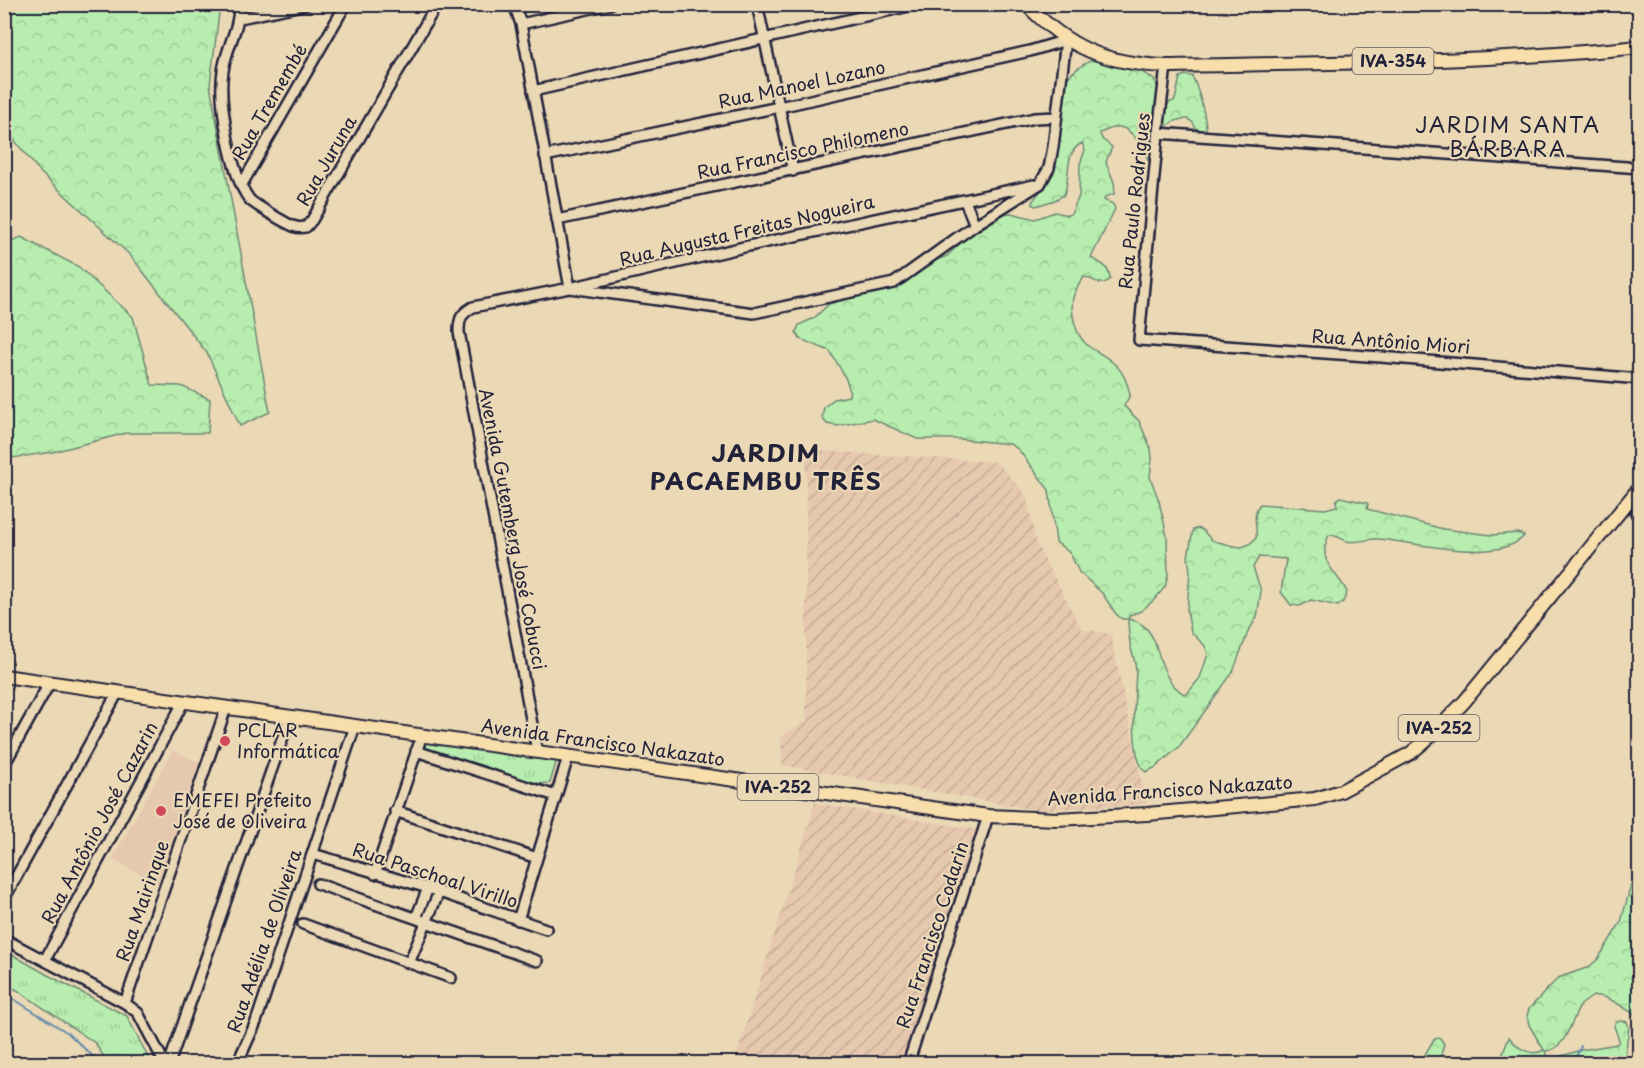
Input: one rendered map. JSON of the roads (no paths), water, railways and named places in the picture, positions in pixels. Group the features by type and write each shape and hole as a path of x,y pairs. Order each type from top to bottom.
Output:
{"main road":[{"name":"IVA-354","path":"1026,4 1044,23 1066,40 1108,59 1135,65 1502,58 1640,47"},
{"name":"Avenida Francisco Nakazato","path":"4,676 988,816 1057,819 1287,803 1315,799 1350,786 1411,753 1433,734 1464,702 1640,487"}],"street":[{"name":"Rua Juruna","path":"239,4 240,18 228,48 221,92 235,168 241,186 251,201 296,227 306,227 312,220 437,4"},
{"path":"240,18 307,4"},
{"name":"Rua Tremembé","path":"241,186 346,4"},
{"path":"514,4 521,24 570,288 754,313 894,284 975,225 1040,184 1049,168 1066,40"},
{"path":"521,24 610,4"},
{"path":"757,4 793,171"},
{"path":"533,91 918,4"},
{"name":"Rua Manoel Lozano","path":"545,156 779,107 1030,51 1066,40"},
{"name":"Rua Paulo Rodrigues","path":"1139,340 1166,66"},
{"name":"Rua Francisco Philomeno","path":"557,220 1035,118 1056,117"},
{"path":"1158,133 1640,168"},
{"name":"Rua Augusta Freitas Nogueira","path":"463,313 473,307 570,288 744,247 1040,184"},
{"path":"965,201 975,225"},
{"name":"Avenida Gutemberg José Cobucci","path":"463,313 459,320 459,332 537,752"},
{"name":"Rua Antônio Miori","path":"1139,340 1381,357 1640,379"},
{"path":"4,765 50,682"},
{"path":"4,899 118,692"},
{"name":"Rua Antônio José Cazarin","path":"45,960 184,701"},
{"name":"Rua Mairinque","path":"125,1003 226,708"},
{"path":"167,1064 290,717"},
{"name":"Rua Adélia de Oliveira","path":"237,1064 256,1022 355,726"},
{"path":"375,874 422,735"},
{"path":"416,751 556,796"},
{"path":"518,920 568,757"},
{"path":"395,811 537,858"},
{"name":"Rua Francisco Codarin","path":"908,1064 988,816"},
{"name":"Rua Paschoal Virillo","path":"313,854 428,888 546,930"},
{"path":"318,884 537,961"},
{"path":"416,918 428,888"},
{"path":"409,963 439,892"},
{"path":"303,924 451,978"},
{"path":"4,939 125,1003 138,1013 167,1064"}],"waterway":[{"path":"4,993 68,1033 101,1064"},
{"path":"1573,1064 1581,1046"}],"place":[{"name":"PCLAR Informática","path":"225,741"},
{"name":"EMEFEI Prefeito José de Oliveira","path":"161,811"}],"district":[{"name":"JARDIM SANTA BÁRBARA","path":"1508,138"},
{"name":"JARDIM PACAEMBU TRÊS","path":"766,468"}]}
